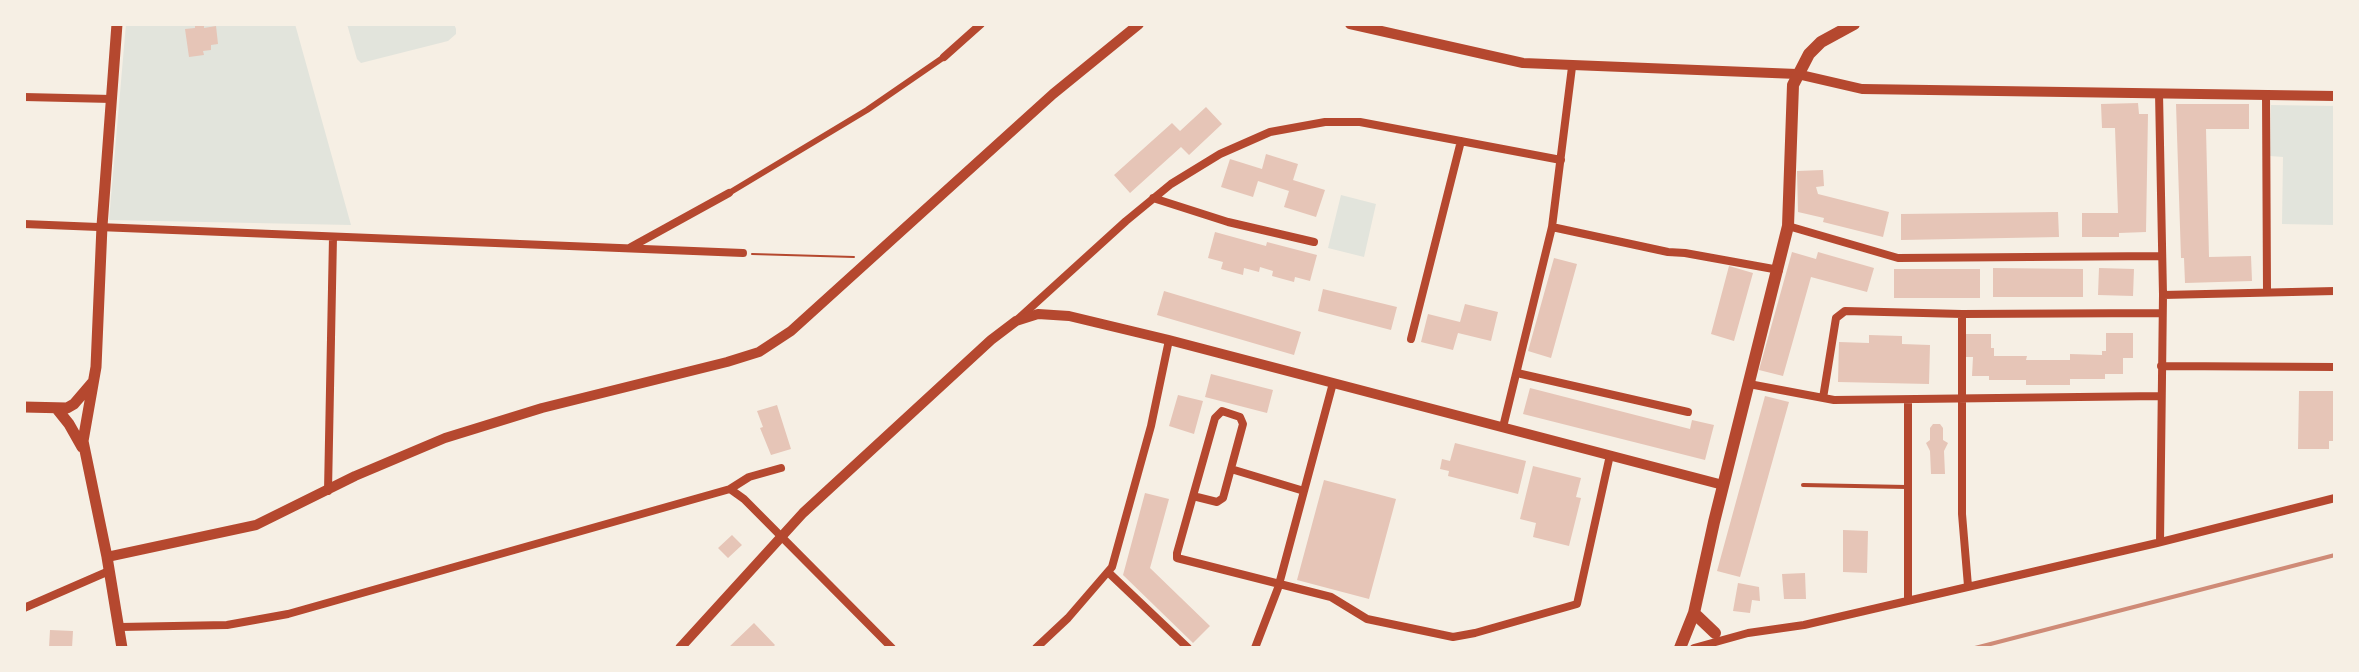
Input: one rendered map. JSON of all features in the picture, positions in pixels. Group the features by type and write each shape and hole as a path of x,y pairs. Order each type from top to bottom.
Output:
{"main road":[{"path":"117,24 94,379 86,414 84,451 107,557 122,648"},
{"path":"1680,648 1694,613 1788,226 1791,93 1797,74 1809,54 1821,42 1854,24"},
{"path":"24,407 57,409 74,404 94,379"},
{"path":"57,409 84,451"},
{"path":"1694,613 1715,633"}],"street":[{"path":"630,247 729,193 867,110 944,57 981,24"},
{"path":"107,557 234,532 276,517 406,453 496,421 759,352 791,331 1053,94 1139,24"},
{"path":"1350,24 1523,63 1797,74 1862,89 2335,96"},
{"path":"1503,427 1552,227 1572,67"},
{"path":"2159,93 2163,295 2160,542"},
{"path":"2266,95 2267,292"},
{"path":"24,97 112,99"},
{"path":"680,648 781,535 991,340 1153,198 1220,154 1247,141 1290,127 1340,120 1561,160"},
{"path":"1411,339 1461,141"},
{"path":"1153,198 1228,222 1314,242"},
{"path":"24,224 743,253"},
{"path":"1788,226 1898,258 2161,256"},
{"path":"1552,227 1668,252 1779,270"},
{"path":"328,491 333,237"},
{"path":"2163,295 2335,291"},
{"path":"1823,398 1836,318 1845,311 2161,313"},
{"path":"1016,321 1038,314 1069,316 1723,485"},
{"path":"1962,314 1962,514 1968,586"},
{"path":"1036,648 1109,573 1151,426 1169,340"},
{"path":"2161,366 2335,367"},
{"path":"1517,373 1688,412"},
{"path":"1255,648 1279,583 1333,383"},
{"path":"1749,384 1823,398 1908,400 1962,396 2161,396"},
{"path":"1908,400 1908,601"},
{"path":"1193,496 1221,501 1243,424 1240,417 1222,411 1215,418 1193,496 1177,558 1331,597 1367,619 1453,637 1577,604 1610,455"},
{"path":"120,627 227,625 275,617 730,489 749,477 781,468"},
{"path":"1231,469 1304,491"},
{"path":"730,489 781,535 892,648"},
{"path":"1694,648 1908,601 2335,498"},
{"path":"24,608 109,571"},
{"path":"1109,573 1188,648"},
{"path":"1689,628 1731,638"}],"lane":[{"path":"1803,485 1907,487"}],"path":[{"path":"743,253 871,258"}],"shaded area":[{"path":"126,24 295,24 351,225 109,220"},
{"path":"347,24 454,24 456,34 448,41 361,63 357,59"},
{"path":"2271,105 2335,106 2335,225 2282,224 2283,157 2270,156"},
{"path":"1341,195 1376,204 1364,257 1328,248"}],"building":[{"path":"195,24 204,24 204,28 216,26 218,44 211,45 211,50 203,51 204,55 189,57 185,29 195,28"},
{"path":"2138,103 2139,114 2148,114 2146,232 2119,233 2119,237 2082,237 2082,213 2118,213 2115,128 2102,128 2101,104"},
{"path":"2176,104 2249,104 2249,129 2206,129 2209,257 2251,256 2252,281 2185,283 2184,258 2181,258"},
{"path":"1206,107 1222,124 1189,155 1181,147 1130,193 1114,175 1172,123 1180,131"},
{"path":"1266,154 1298,164 1293,180 1325,190 1316,217 1284,207 1289,191 1258,181 1253,197 1221,187 1230,159 1262,169"},
{"path":"1823,170 1824,186 1816,187 1818,194 1889,212 1883,237 1823,222 1824,218 1798,212 1797,171"},
{"path":"2058,212 2059,237 1901,240 1901,214"},
{"path":"1215,232 1266,246 1267,242 1317,255 1310,281 1295,277 1294,282 1272,276 1273,271 1260,267 1259,272 1244,268 1243,275 1221,269 1223,262 1208,258"},
{"path":"1792,252 1816,259 1818,252 1874,268 1867,292 1811,277 1783,376 1759,370"},
{"path":"1554,258 1577,264 1551,358 1528,351"},
{"path":"1729,266 1753,273 1734,341 1711,334"},
{"path":"1993,268 2083,269 2083,297 1993,297"},
{"path":"2099,268 2134,269 2133,296 2098,295"},
{"path":"1894,269 1980,269 1980,298 1894,298"},
{"path":"1323,289 1397,307 1391,330 1318,311"},
{"path":"1164,291 1301,332 1294,355 1157,315"},
{"path":"1465,304 1498,312 1491,341 1458,333 1453,350 1421,342 1428,314 1460,322"},
{"path":"2106,333 2133,333 2133,358 2123,358 2123,374 2105,374 2105,379 2070,379 2070,385 2026,385 2026,380 1989,380 1989,376 1972,376 1973,357 1964,357 1964,334 1991,334 1994,356 2070,360 2070,354 2102,355 2102,351 2106,351"},
{"path":"1869,335 1902,336 1902,344 1930,345 1929,384 1838,382 1839,342 1869,343"},
{"path":"1211,374 1273,390 1267,413 1205,397"},
{"path":"1530,388 1690,429 1692,420 1714,425 1705,460 1523,414"},
{"path":"2299,391 2335,391 2335,441 2329,441 2329,449 2298,449"},
{"path":"1178,395 1203,401 1194,434 1169,426"},
{"path":"1765,396 1789,402 1740,577 1717,571"},
{"path":"777,405 791,449 771,455 757,411"},
{"path":"1933,424 1940,424 1943,440 1948,443 1944,451 1945,474 1931,474 1930,451 1926,443 1930,440"},
{"path":"1455,443 1526,461 1518,494 1448,476 1449,471 1440,469 1442,459 1450,461"},
{"path":"1533,466 1581,478 1576,497 1581,498 1569,546 1533,537 1536,523 1520,519"},
{"path":"1324,480 1396,499 1369,599 1297,580"},
{"path":"1145,493 1169,499 1150,568 1210,626 1193,643 1123,575"},
{"path":"1843,530 1868,531 1867,573 1843,572"},
{"path":"732,535 742,545 728,558 718,548"},
{"path":"1805,573 1806,599 1784,599 1782,574"},
{"path":"1738,583 1759,587 1760,601 1752,600 1750,613 1733,611"},
{"path":"754,623 775,645 772,648 728,648"},
{"path":"50,630 73,631 72,648 49,648"}],"railway":[{"path":"1975,648 2335,555"}]}
